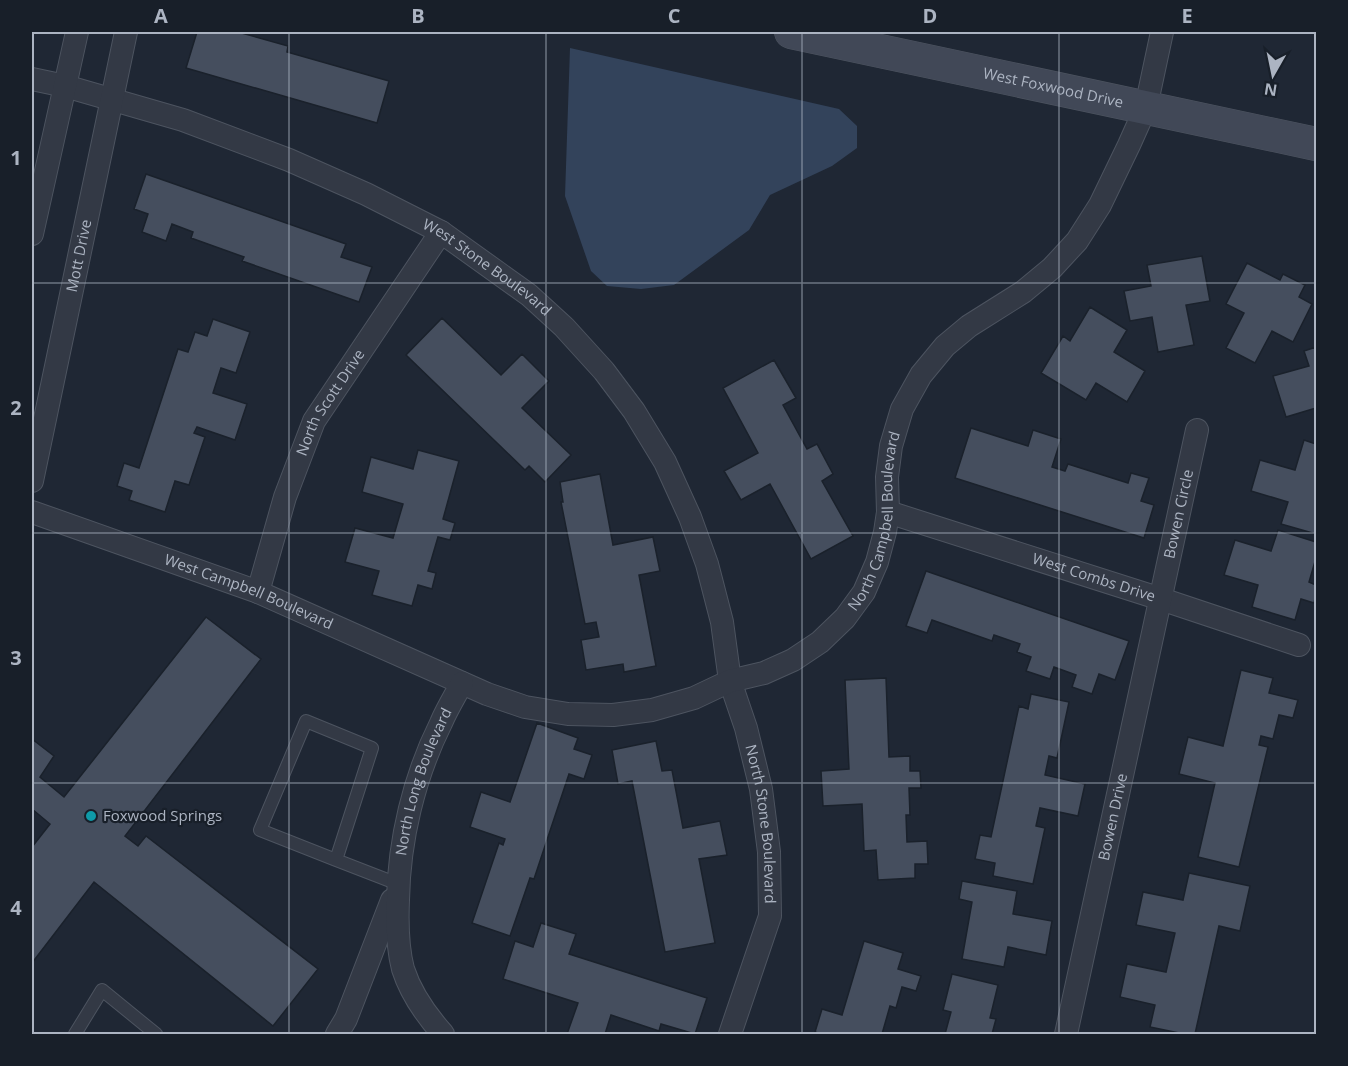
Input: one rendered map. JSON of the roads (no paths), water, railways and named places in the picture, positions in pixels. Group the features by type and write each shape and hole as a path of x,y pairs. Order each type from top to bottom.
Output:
{"main road":[{"name":"West Foxwood Drive","path":"790,32 1317,144"}],"street":[{"path":"32,234 77,32"},
{"name":"Mott Drive","path":"32,482 126,32"},
{"name":"North Campbell Boulevard","path":"462,683 525,707 568,714 613,715 652,710 694,698 730,681 764,673 793,660 820,642 845,618 864,592 877,562 888,512 887,477 891,446 902,409 921,375 945,346 969,326 1023,292 1052,268 1077,241 1100,205 1146,107 1162,32"},
{"name":"West Stone Boulevard","path":"32,79 113,99 183,120 289,160 366,194 441,232 529,295 564,327 604,371 634,411 665,462 690,517 707,564 722,622 730,681"},
{"name":"North Scott Drive","path":"258,592 285,497 314,421 441,232"},
{"name":"Bowen Circle","path":"1161,599 1197,430"},
{"name":"West Campbell Boulevard","path":"32,512 258,592 462,683"},
{"name":"West Combs Drive","path":"888,512 1299,645"},
{"name":"Bowen Drive","path":"1066,1035 1161,599"},
{"name":"North Stone Boulevard","path":"730,681 746,728 761,789 769,852 770,916 730,1035"},
{"name":"North Long Boulevard","path":"398,884 405,829 419,776 440,724 462,683"},
{"path":"398,884 397,924 404,971 411,991 443,1035"},
{"path":"337,1035 346,1019 398,884"},
{"path":"361,979 400,956"}],"lane":[{"path":"336,860 372,748 306,721 260,830 336,860 398,884"},
{"path":"75,1035 102,990 156,1035"}],"water":[{"path":"570,48 839,109 857,126 857,148 832,166 770,195 749,230 674,285 641,289 607,286 591,271 565,196"}],"place":[{"name":"Foxwood Springs","path":"91,816"}]}
